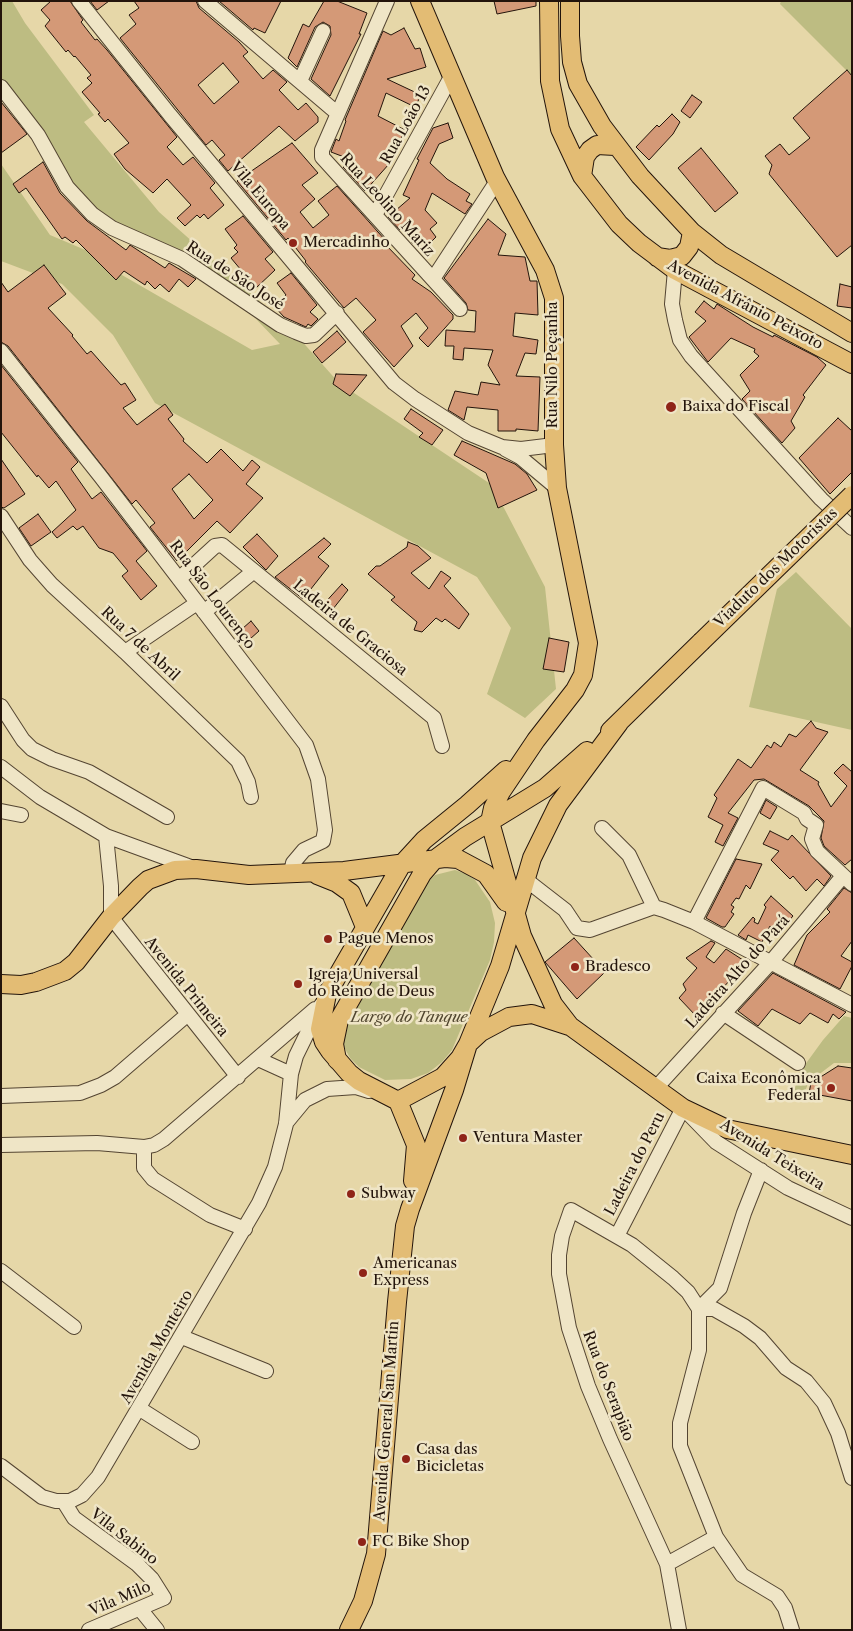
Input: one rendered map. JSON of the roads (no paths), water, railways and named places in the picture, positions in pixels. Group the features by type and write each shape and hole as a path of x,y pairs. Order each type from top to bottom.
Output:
{"main road":[{"name":"Rua Nilo Peçanha","path":"420,1 450,77 497,182 545,270 554,298 554,445 556,488 588,643 586,659 579,682 500,792 493,808 490,822"},
{"name":"Avenida Afrânio Peixoto","path":"549,1 549,49 554,104 568,149 582,176 619,224 656,257 675,270 852,364"},
{"name":"Avenida Afrânio Peixoto","path":"570,1 572,62 578,84 615,146 640,176 692,232 721,255 852,333"},
{"path":"582,176 583,164 590,150 597,146 615,146"},
{"path":"656,257 670,259 682,256 689,247 692,232"},
{"name":"Viaduto dos Motoristas","path":"619,723 852,495"},
{"path":"337,1060 335,1034 343,1012 414,886 434,860 545,788 619,723"},
{"path":"402,864 327,994 320,1028 324,1042 337,1060 359,1080 398,1101 442,1077 460,1058 468,1044 500,966 525,880 543,833 558,805 619,723"},
{"name":"Rua Nilo Peçanha","path":"402,864 424,840 488,787 536,740"},
{"path":"490,822 515,915 545,989 570,1026"},
{"path":"1,984 29,984 65,971 76,962 111,917 148,880 175,870 196,869 249,875 364,870 434,860 458,859 486,874 515,915"},
{"path":"364,870 352,880 351,893 365,927"},
{"path":"299,872 330,879 351,893"},
{"path":"468,1044 495,1024 521,1014 544,1016 570,1026 683,1108 727,1129 852,1154"},
{"name":"Avenida General San Martin","path":"349,1630 363,1601 376,1554 405,1226 468,1044"},
{"name":"Avenida General San Martin","path":"398,1101 416,1145 410,1209"}],"street":[{"name":"Vila Europa","path":"79,1 176,122 394,382 415,399 468,432 520,457 556,488"},
{"path":"205,1 337,113 387,1"},
{"path":"300,81 323,31"},
{"name":"Rua Loão 13","path":"375,215 450,77"},
{"name":"Rua de São José","path":"1,87 38,135 68,187 92,214 112,228 182,259 280,324 306,336 314,335 337,313"},
{"name":"Rua Leolino Mariz","path":"337,113 322,150 322,157 460,309"},
{"path":"433,279 497,182"},
{"path":"675,270 672,304 680,340 691,356 821,499 852,528"},
{"name":"Rua São Lourenço","path":"1,351 306,745 314,763 321,793 324,836 323,841 304,850 297,856 299,872"},
{"name":"Vila Europa","path":"502,447 521,449 554,445"},
{"name":"Rua 7 de Abril","path":"1,516 30,560 52,585 126,652 238,761 248,782 251,797"},
{"name":"Ladeira de Graciosa","path":"179,579 215,546 222,545 434,718 442,746"},
{"path":"126,652 201,608 254,571"},
{"path":"1,706 23,740 32,749 52,759 89,772 167,817"},
{"path":"1,767 46,801 106,836 196,869"},
{"path":"694,922 764,788 804,813 807,819 816,826 812,839 813,845 847,880"},
{"path":"1,811 21,815"},
{"path":"602,828 629,855 654,908"},
{"path":"106,836 111,886 111,917"},
{"path":"525,880 565,910 577,928 590,930 654,908 694,922 852,1006"},
{"name":"Ladeira Alto do Pará","path":"655,1089 847,880"},
{"name":"Avenida Primeira","path":"111,917 238,1076"},
{"path":"1,1144 96,1143 144,1148 164,1139 311,1013 327,994"},
{"path":"286,1124 291,1074 306,1034 327,994"},
{"path":"723,1013 798,1063"},
{"path":"1,1096 80,1093 100,1085 115,1076 188,1014"},
{"path":"258,1059 291,1074"},
{"path":"286,1124 304,1100 328,1088 356,1087 398,1101"},
{"path":"288,1095 304,1100"},
{"name":"Avenida Teixeira","path":"683,1108 716,1142 811,1200 852,1218"},
{"name":"Ladeira do Peru","path":"617,1236 683,1108"},
{"name":"Avenida Monteiro","path":"64,1502 82,1495 91,1487 140,1409 245,1229 272,1174 286,1124"},
{"path":"144,1148 144,1168 153,1179 210,1215 245,1229"},
{"path":"699,1309 720,1288 744,1213 761,1170"},
{"name":"Rua do Serapião","path":"617,1236 571,1210 562,1236 559,1274 569,1328 588,1386 667,1564 679,1630"},
{"path":"617,1236 673,1278 688,1292 699,1309 699,1350 679,1433 687,1466 716,1537 742,1575 777,1596 785,1608 792,1630"},
{"path":"1,1271 74,1327"},
{"path":"699,1309 714,1309 744,1326 760,1338 786,1368 806,1381 824,1403 838,1433 852,1478"},
{"path":"182,1337 266,1371"},
{"path":"140,1409 192,1442"},
{"path":"2,1468 42,1497 64,1502"},
{"name":"Vila Sabino","path":"64,1502 74,1518 137,1564 152,1579 164,1598"},
{"path":"667,1564 716,1537"},
{"name":"Vila Milo","path":"90,1630 164,1598"},
{"path":"140,1609 157,1630"}],"place":[{"name":"Mercadinho","path":"293,243"},
{"name":"Baixa do Fiscal","path":"671,407"},
{"name":"Pague Menos","path":"328,939"},
{"name":"Bradesco","path":"575,967"},
{"name":"Igreja Universal do Reino de Deus","path":"298,984"},
{"name":"Caixa Econômica Federal","path":"831,1088"},
{"name":"Ventura Master","path":"463,1138"},
{"name":"Subway","path":"351,1194"},
{"name":"Americanas Express","path":"363,1273"},
{"name":"Casa das Bicicletas","path":"406,1459"},
{"name":"FC Bike Shop","path":"362,1542"}],"park label":[{"name":"Largo do Tanque","path":"409,1018"}]}
